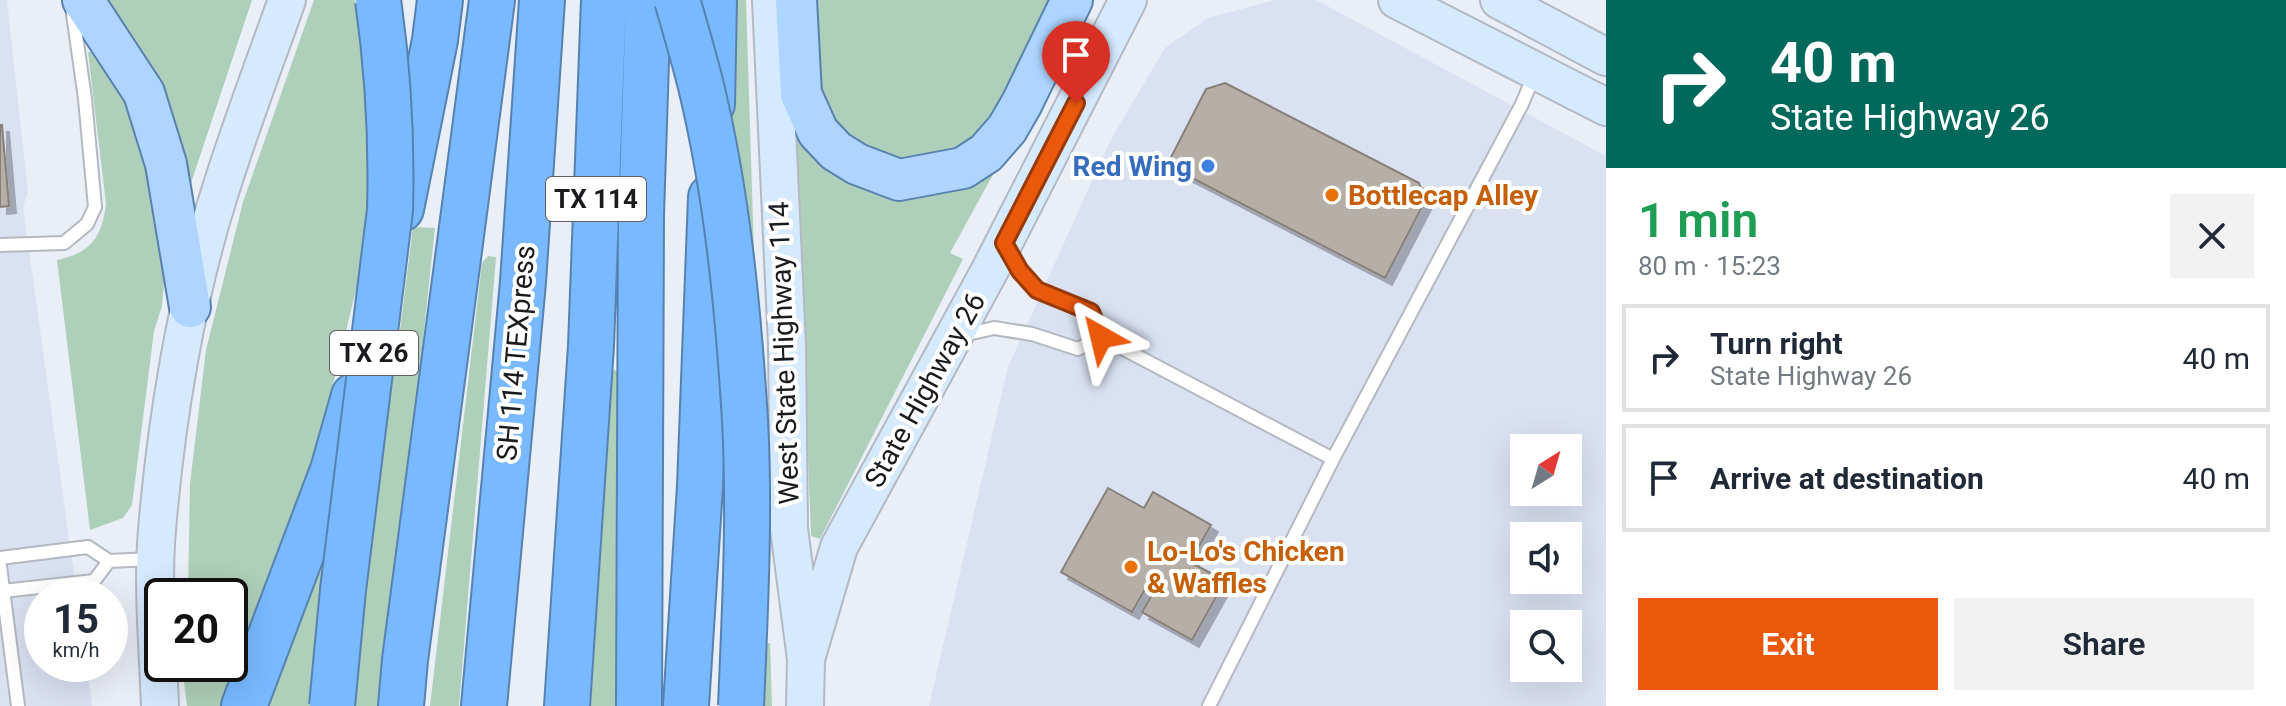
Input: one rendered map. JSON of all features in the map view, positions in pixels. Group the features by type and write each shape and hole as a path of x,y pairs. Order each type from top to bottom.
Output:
{"highway":[{"name":"TX 26","path":"332,706 390,210 392,150 378,0"},
{"path":"244,706 333,470 369,341 401,207 435,40 440,0"},
{"path":"401,706 492,0"},
{"name":"SH 114 TEXpress","path":"484,706 523,282 542,0"},
{"name":"TX 114","path":"567,706 587,398 604,0"},
{"path":"639,706 641,215 648,0"},
{"path":"677,0 700,83 722,194 739,344 746,493 741,706"},
{"path":"686,706 700,486 710,225 714,0"},
{"name":"SH 114 TEXpress","path":"540,706 553,463 587,398"}],"main road":[{"path":"83,0 144,93 166,164 190,307"},
{"path":"160,706 157,530 172,410 190,307 218,197 287,0"},
{"name":"West State Highway 114","path":"771,0 787,345 789,529 806,659 805,706"},
{"path":"796,0 801,94 818,132 836,151 857,164 899,180 963,168 986,153 1007,129 1022,103 1072,0"},
{"path":"1397,0 1606,107"},
{"path":"1499,0 1606,57"},
{"name":"State Highway 26","path":"806,659 839,547 954,337 1128,6"}],"lane":[{"path":"0,245 64,243 87,224 95,207 85,99 71,0"},
{"path":"1209,706 1333,459 1522,104 1536,71"},
{"path":"1004,243 1020,271 1037,290 1091,312 1101,337 1333,459"},
{"path":"954,337 994,328 1032,334 1078,349 1101,337"},
{"path":"0,558 88,547 109,561 156,559"},
{"path":"2,585 94,581 109,561"},
{"path":"0,566 18,706"}],"shaded area":[{"path":"0,0 7,0 28,192 23,207 75,578 24,578 24,682 89,682 92,706 0,706"},
{"path":"1275,0 1316,0 1606,156 1606,706 929,706 1008,367 1110,141 1165,48 1208,18"}],"green space":[{"path":"97,0 252,0 190,186 179,182"},
{"path":"314,0 355,0 365,51 378,169 367,244 321,435 248,643 248,578 188,578 190,484 206,350 243,202"},
{"path":"730,0 746,0 754,253 745,243 726,115"},
{"path":"805,0 1050,0 1019,65 987,120 970,140 940,155 909,160 876,152 833,122 822,96"},
{"path":"88,52 98,52 124,89 168,237 162,306 154,331 132,505 123,518 90,530 57,260 78,253 93,242 106,204"},
{"path":"796,131 837,163 986,166 995,171 950,253 963,259 820,539 811,536"},
{"path":"413,227 435,228 401,543 377,706 352,706 370,525"},
{"path":"488,256 496,257 459,706 430,706 482,263"},
{"path":"611,370 622,371 618,706 588,706"},
{"path":"341,506 319,706 269,706"},
{"path":"770,643 772,706 757,706 761,645"},
{"path":"184,682 233,682 223,706 187,706"}],"building":[{"path":"1225,83 1419,183 1425,201 1385,278 1167,165 1206,89"},
{"path":"0,125 9,206 0,207"},
{"name":"Lo-Lo's Chicken & Waffles","path":"1108,488 1144,508 1153,492 1211,525 1190,562 1225,581 1192,640 1142,612 1156,588 1148,584 1132,612 1061,572"}],"place":[{"name":"Red Wing","path":"1208,166"},
{"name":"Bottlecap Alley","path":"1332,195"},
{"name":"Lo-Lo's Chicken & Waffles","path":"1131,567"}],"route":[{"path":"1076,103 1004,243 1020,271 1037,290 1091,312 1101,337"}]}
